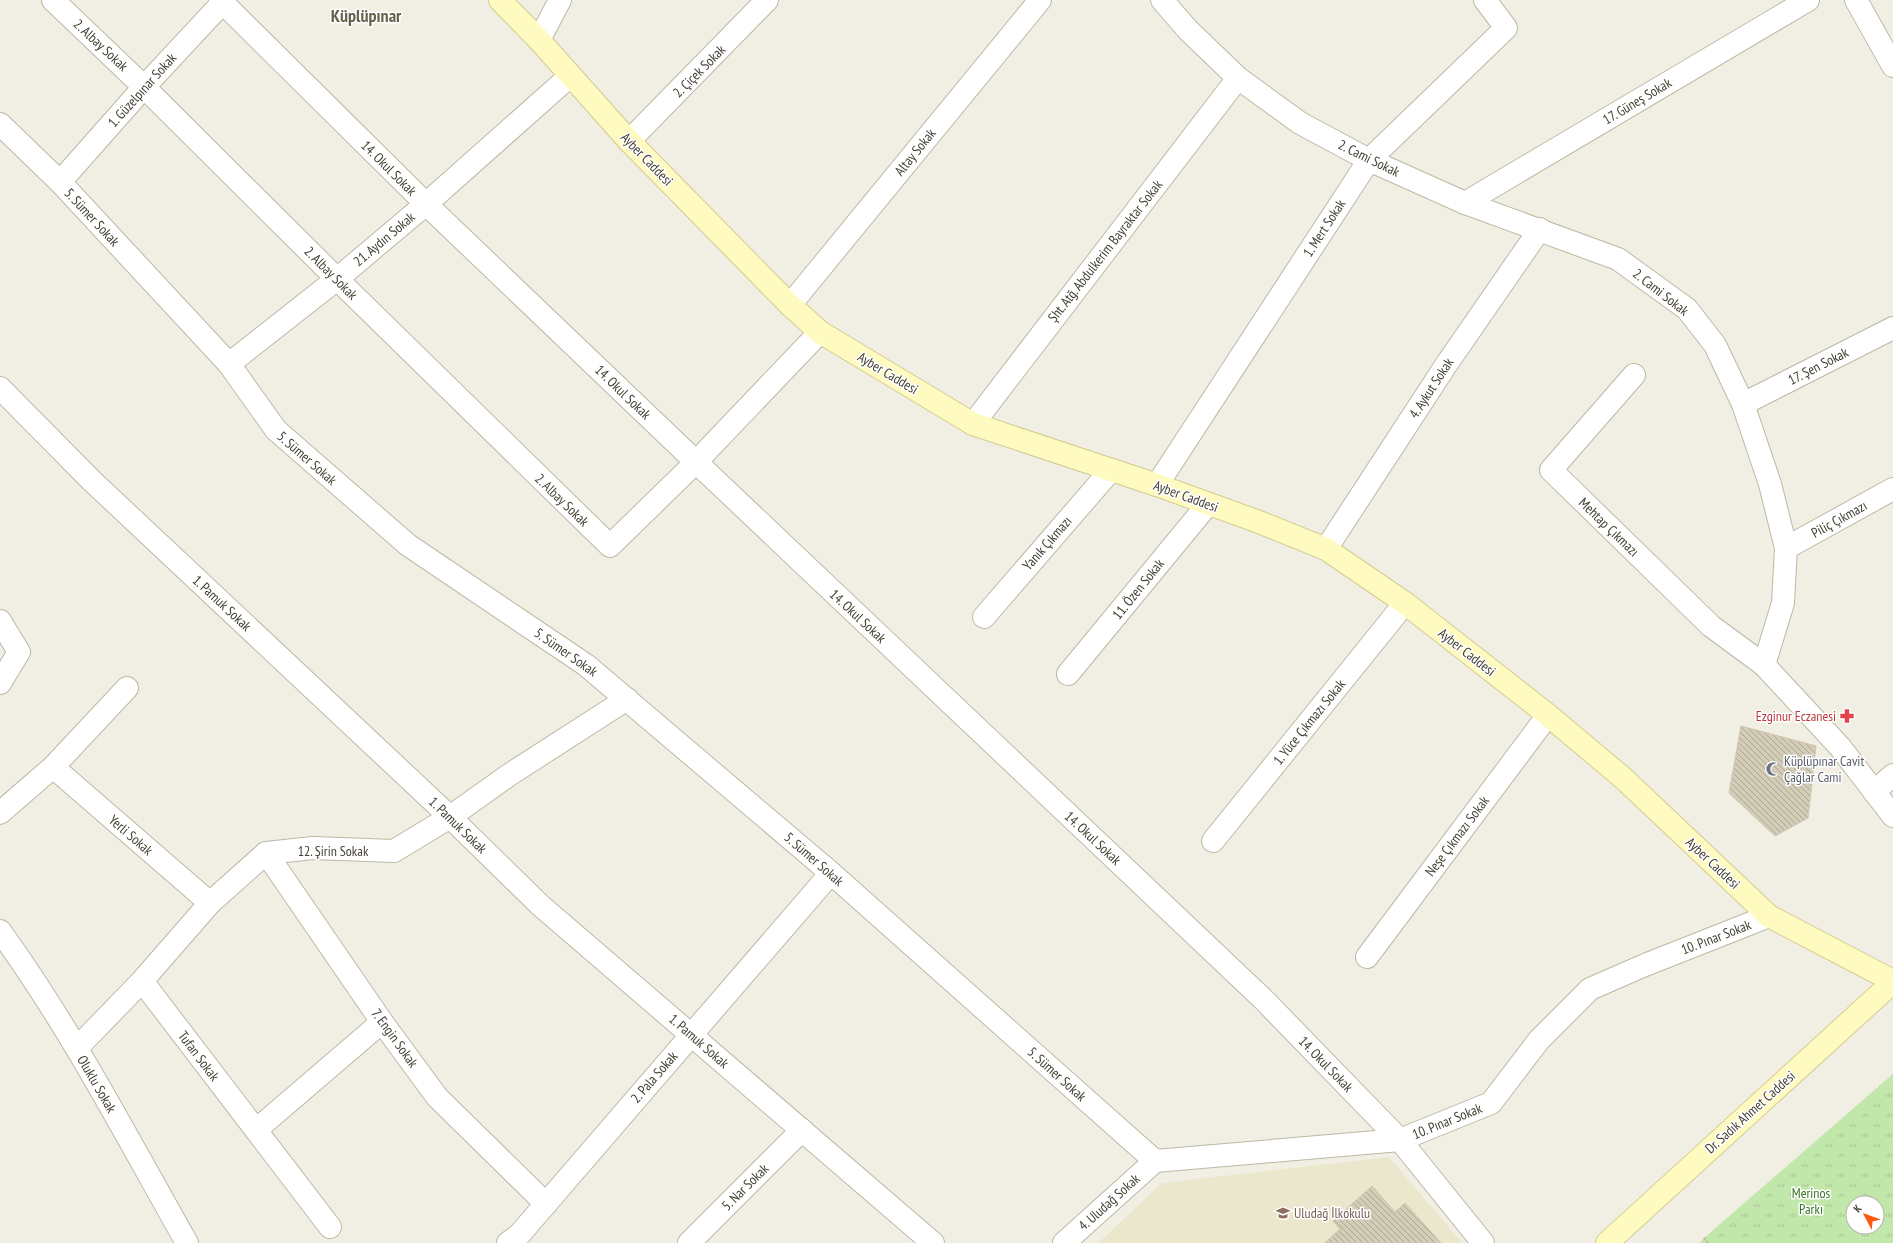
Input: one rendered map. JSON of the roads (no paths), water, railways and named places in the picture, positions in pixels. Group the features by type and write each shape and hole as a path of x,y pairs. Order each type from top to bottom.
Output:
{"main road":[{"name":"Ayber Caddesi","path":"500,0 539,40 629,142 790,304 820,332 972,424 1157,485 1259,522 1326,549 1405,603 1548,715 1623,778 1770,916 1893,981"},
{"name":"Dr. Sadık Ahmet Caddesi","path":"1607,1243 1893,981"}],"street":[{"name":"2. Albay Sokak","path":"53,0 144,87 337,279 610,546 696,462"},
{"path":"539,40 560,0"},
{"name":"2. Çiçek Sokak","path":"629,142 767,0"},
{"name":"Altay Sokak","path":"790,304 1040,0"},
{"name":"2. Cami Sokak","path":"1162,0 1188,30 1238,78 1300,123 1369,160 1465,203 1540,229 1618,259 1687,309 1715,345 1743,404 1770,484 1786,548 1783,603 1764,665"},
{"name":"1. Mert Sokak","path":"1157,485 1369,160 1506,28 1485,0"},
{"name":"17. Güneş Sokak","path":"1465,203 1808,0"},
{"path":"1856,0 1893,66"},
{"name":"1. Güzelpınar Sokak","path":"60,182 223,1"},
{"name":"14. Okul Sokak","path":"223,1 426,204 1263,999 1400,1140 1483,1243"},
{"name":"21. Aydın Sokak","path":"229,364 337,279 426,204 570,76"},
{"name":"Şht. Atğ. Abdulkerim Bayraktar Sokak","path":"972,424 1238,78"},
{"name":"5. Sümer Sokak","path":"0,124 60,182 229,364 276,430 408,545 586,665 627,699 831,873 1155,1161"},
{"name":"4. Aykut Sokak","path":"1326,549 1446,365 1540,229"},
{"name":"17. Şen Sokak","path":"1743,404 1893,328"},
{"path":"696,462 820,332"},
{"name":"Mehtap Çıkmazı","path":"1634,375 1551,470 1712,626 1764,665"},
{"name":"1. Pamuk Sokak","path":"0,388 92,481 450,817 540,905 802,1130 927,1241"},
{"name":"Yanık Çıkmazı","path":"984,617 1111,470"},
{"name":"Piliç Çıkmazı","path":"1786,548 1893,489"},
{"name":"11. Özen Sokak","path":"1068,674 1208,504"},
{"name":"1. Yüce Çıkmazı Sokak","path":"1213,840 1405,603"},
{"path":"0,620 19,652 0,683"},
{"path":"1764,665 1840,747 1893,816"},
{"path":"0,813 53,767 127,688"},
{"name":"12. Şirin Sokak","path":"266,853 313,848 394,851 450,817 510,775 627,699"},
{"name":"Neşe Çıkmazı Sokak","path":"1367,957 1548,715"},
{"name":"Yerli Sokak","path":"53,767 210,903"},
{"path":"1874,792 1893,775"},
{"path":"77,1048 142,981 210,903 266,853"},
{"name":"7. Engin Sokak","path":"266,853 382,1022 437,1097 546,1204"},
{"name":"2. Pala Sokak","path":"518,1240 546,1204 831,873"},
{"name":"10. Pınar Sokak","path":"1155,1161 1400,1140 1491,1103 1539,1040 1590,989 1645,965 1770,916"},
{"name":"Oluklu Sokak","path":"0,931 23,963 77,1048 187,1243"},
{"name":"Tufan Sokak","path":"142,981 330,1227"},
{"path":"256,1130 382,1022"},
{"name":"5. Nar Sokak","path":"689,1243 802,1130"},
{"name":"4. Uludağ Sokak","path":"1064,1243 1155,1161"}],"place":[{"name":"Ezginur Eczanesi","path":"1847,716"},
{"name":"Küplüpınar Cavit Çağlar Cami","path":"1773,769"},
{"name":"Uludağ İlkokulu","path":"1283,1213"}],"district":[{"name":"Küplüpınar","path":"366,15"}],"park label":[{"name":"Merinos Parkı","path":"1811,1202"}]}
